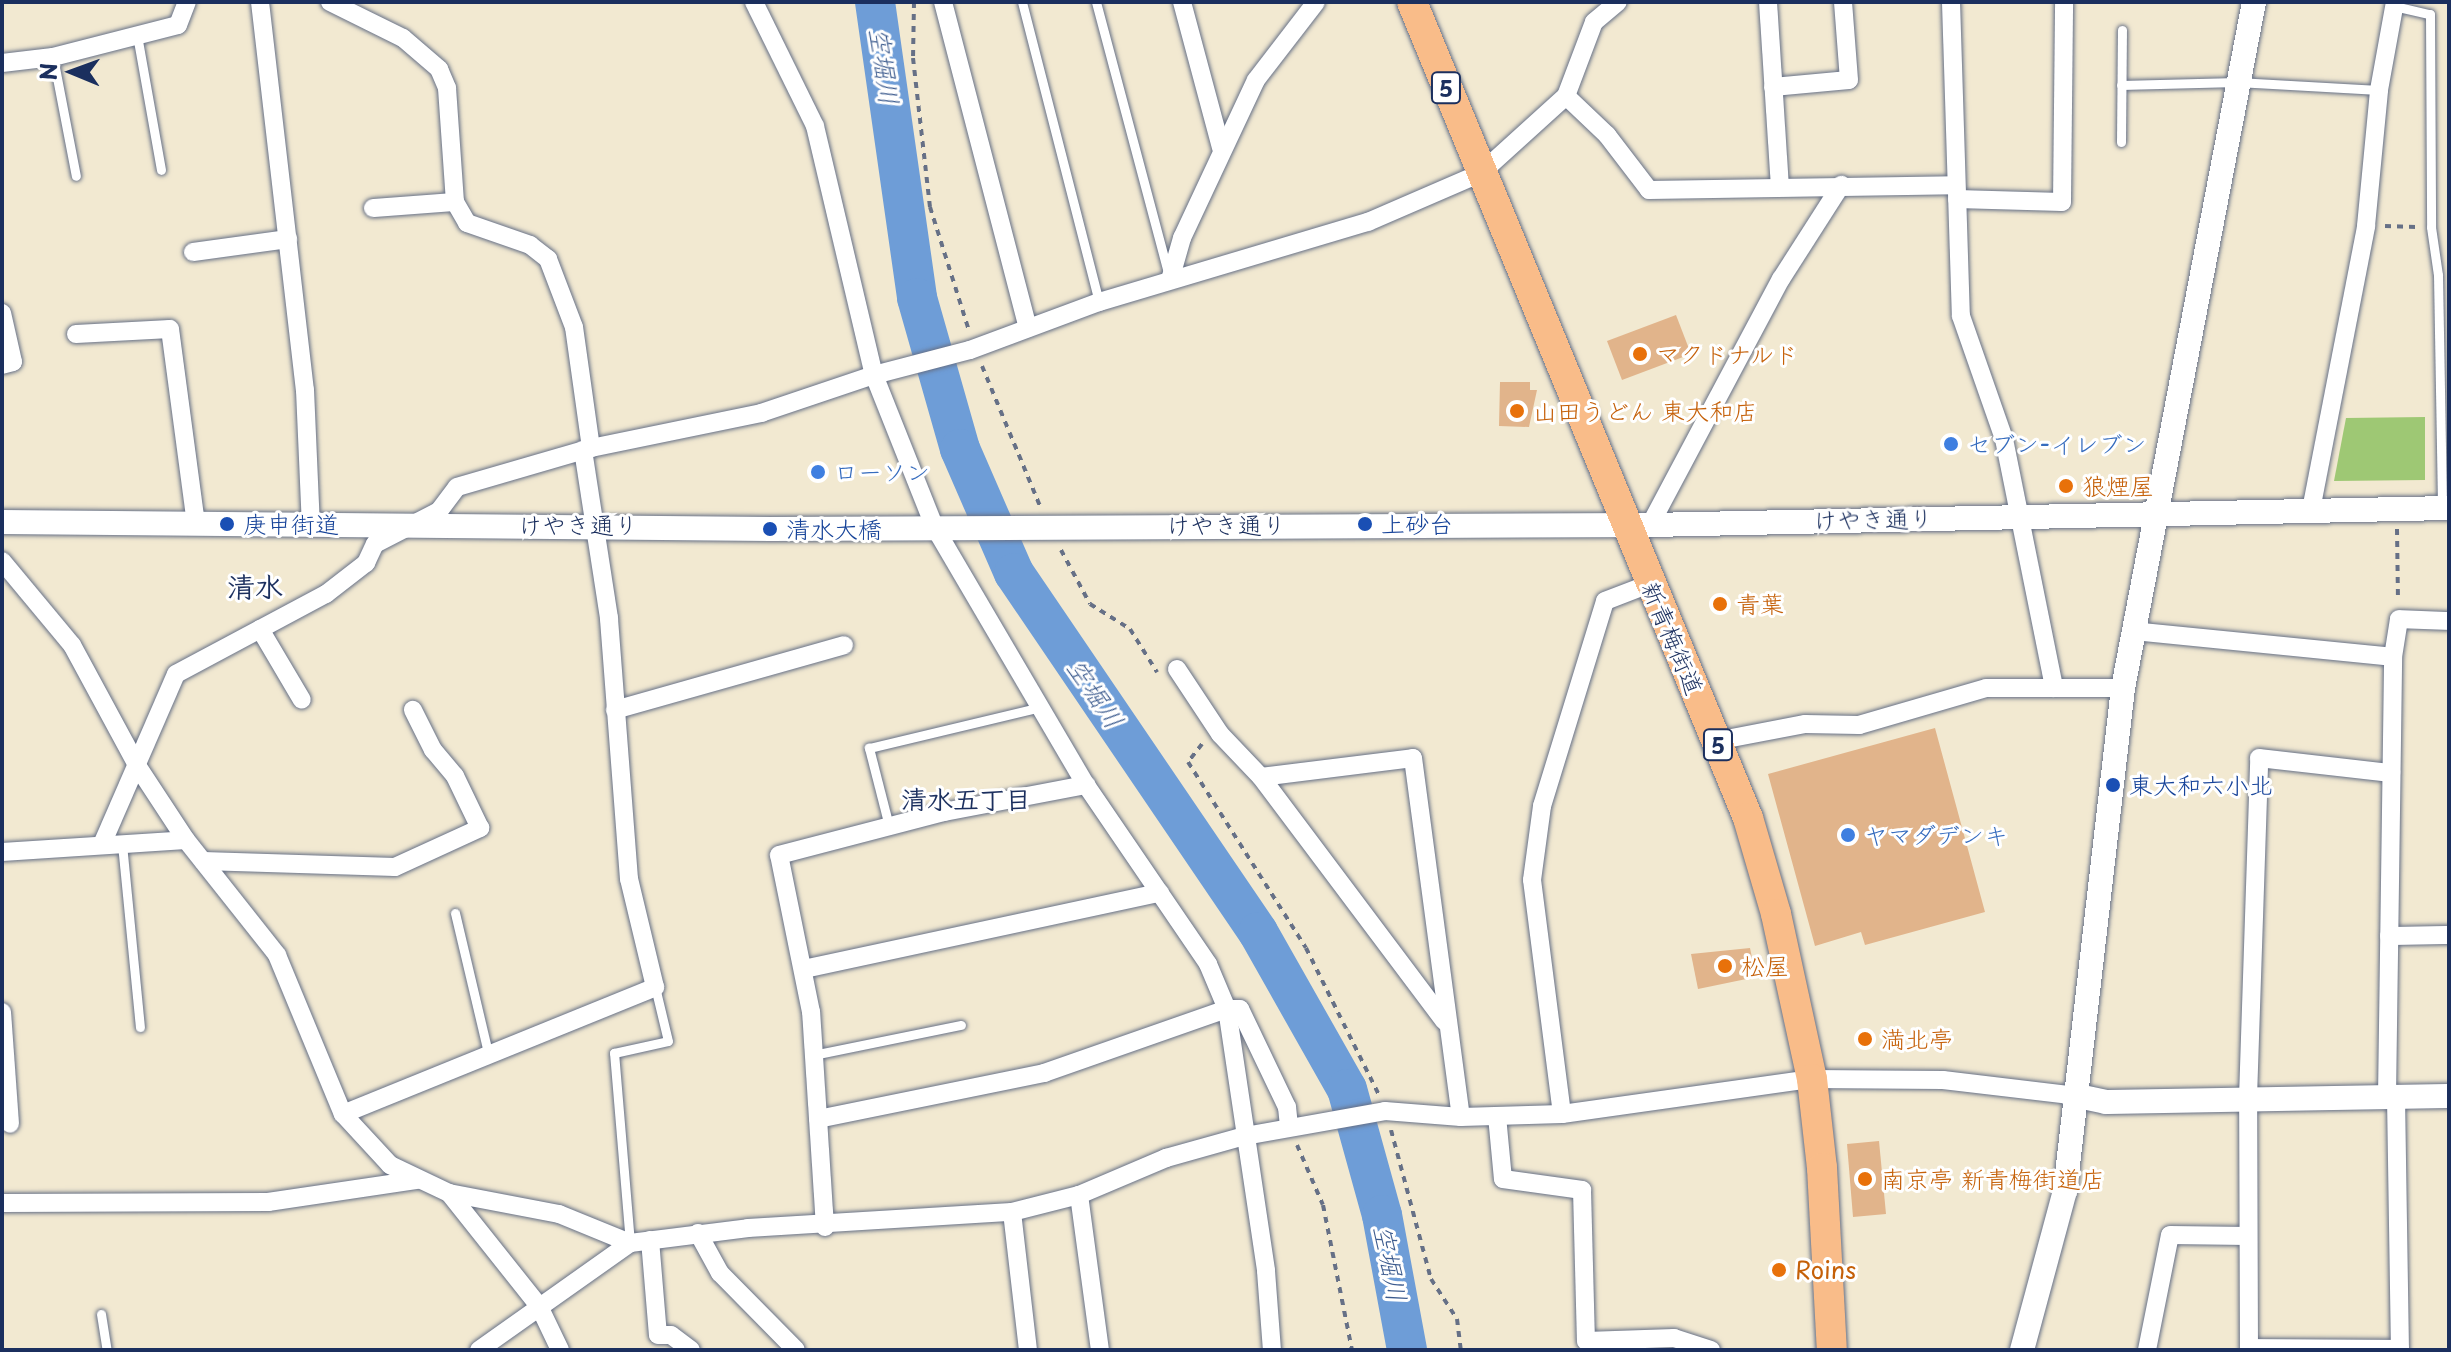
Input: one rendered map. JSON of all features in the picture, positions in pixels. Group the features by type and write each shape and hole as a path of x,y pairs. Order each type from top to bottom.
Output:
{"main road":[{"name":"新青梅街道","path":"1412,2 1481,173 1638,524 1649,584 1748,818 1776,914 1812,1079 1824,1183 1832,1350"}],"street":[{"path":"2,63 53,57 178,25 187,2"},
{"path":"260,2 305,390 311,525"},
{"path":"330,2 403,38 439,69 447,88 455,202 467,223 530,245 548,259 574,327 615,710 629,879 655,987 343,1114"},
{"path":"777,2 757,6 815,126 877,374 942,528 1086,785 1208,964 1227,1009 1266,1271 1272,1350"},
{"path":"943,2 1028,328"},
{"path":"1182,2 1221,148"},
{"path":"1170,280 1182,238 1221,148 1256,80 1316,2"},
{"path":"103,842 176,674 326,594 366,563 375,544 439,511 457,487 587,449 761,413 877,374 973,349 1099,302 1170,280 1326,239 1481,173 1566,96 1594,22 1618,2"},
{"path":"1768,2 1780,187"},
{"path":"1773,87 1849,80 1843,2"},
{"path":"1951,2 1961,316 2004,439 2054,688"},
{"path":"1566,96 1607,135 1649,190 1841,185 2062,202 2064,2"},
{"path":"2022,1350 2065,1191 2123,688 2254,2"},
{"path":"2311,510 2366,226 2379,90 2395,4"},
{"path":"1638,524 1781,279 1841,185"},
{"path":"373,208 455,202"},
{"path":"193,252 288,239"},
{"path":"2,313 13,362 2,365"},
{"path":"76,334 170,329 196,524"},
{"name":"けやき通り","path":"2,522 942,528 1638,524 2158,517 2445,508"},
{"path":"2,561 72,645 138,767 186,840 277,955 343,1114 390,1165 417,1180 449,1193 559,1214 630,1243"},
{"path":"1562,1114 1532,880 1542,806 1605,601 1649,584"},
{"path":"2391,773 2259,758 2248,1098 2249,1349 2400,1350 2389,936 2393,657 2399,619 2449,621"},
{"path":"260,629 302,700"},
{"path":"2133,631 2393,657"},
{"path":"615,710 844,645"},
{"path":"1170,674 1261,777 1446,1023"},
{"path":"1716,741 1805,724 1859,725 1986,688 2123,688"},
{"path":"203,861 395,867 480,828 413,710"},
{"path":"1261,777 1413,758 1446,1023 1461,1117"},
{"path":"825,1227 804,969 779,855 889,826 1086,785"},
{"path":"2,852 103,842 186,840"},
{"path":"804,969 1160,893"},
{"path":"2389,936 2449,935"},
{"path":"818,1119 1044,1073 1227,1009 1240,1009 1287,1107 1292,1126"},
{"path":"2,1012 10,1124"},
{"path":"479,1350 630,1243 698,1233 825,1227 1012,1212 1079,1195 1166,1158 1245,1136 1383,1111 1461,1117 1562,1114 1812,1079 1943,1080 2106,1102 2449,1096"},
{"path":"1497,1116 1503,1179 1582,1190 1586,1345 1674,1338 1711,1350"},
{"path":"2,1203 268,1202 417,1180"},
{"path":"449,1193 539,1306 560,1350"},
{"path":"1079,1195 1100,1350"},
{"path":"1012,1212 1028,1350"},
{"path":"698,1233 720,1273 796,1350"},
{"path":"2147,1350 2170,1235 2248,1236"},
{"path":"650,1240 658,1335 671,1335 691,1350"}],"lane":[{"path":"1022,2 1099,302"},
{"path":"1096,2 1170,280"},
{"path":"2395,4 2430,14 2431,227 2438,275 2445,508"},
{"path":"2121,142 2122,30"},
{"path":"137,35 161,170"},
{"path":"53,57 76,176"},
{"path":"2121,85 2237,82 2379,90"},
{"path":"889,826 869,748 1041,707"},
{"path":"122,842 140,1027"},
{"path":"455,913 488,1053"},
{"path":"630,1243 614,1053 668,1041 655,987"},
{"path":"813,1055 961,1025"},
{"path":"101,1314 107,1350"}],"path":[{"path":"914,2 913,58 930,207 973,349 1044,526 1090,604 1130,629 1170,674"},
{"path":"2366,226 2431,227"},
{"path":"2396,508 2399,619"},
{"path":"1194,731 1202,743 1188,762 1306,948 1354,1038 1383,1111 1431,1279 1457,1319 1461,1350"},
{"path":"1292,1126 1323,1205 1352,1350"}],"green space":[{"path":"2425,417 2425,480 2334,481 2346,418"}],"building":[{"path":"1676,315 1691,354 1622,380 1607,341"},
{"path":"1500,382 1530,382 1530,390 1537,390 1529,427 1499,426"},
{"path":"1935,728 1985,912 1865,945 1861,932 1815,946 1768,774"},
{"path":"1750,948 1756,977 1698,989 1691,954"},
{"path":"1879,1141 1886,1214 1853,1217 1847,1144"}],"waterway":[{"name":"空堀川","path":"875,2 917,298 960,449 1014,573 1258,932 1347,1089 1382,1215 1407,1350"}],"place":[{"name":"マクドナルド","path":"1640,354"},
{"name":"山田うどん 東大和店","path":"1517,411"},
{"name":"セブン-イレブン","path":"1951,444"},
{"name":"ローソン","path":"818,472"},
{"name":"狼煙屋","path":"2066,486"},
{"name":"庚申街道","path":"227,524"},
{"name":"上砂台","path":"1365,524"},
{"name":"清水大橋","path":"770,529"},
{"name":"青葉","path":"1720,604"},
{"name":"東大和六小北","path":"2113,785"},
{"name":"ヤマダデンキ","path":"1848,835"},
{"name":"松屋","path":"1725,966"},
{"name":"満北亭","path":"1865,1039"},
{"name":"南京亭 新青梅街道店","path":"1865,1179"},
{"name":"Roins","path":"1779,1270"}],"district":[{"name":"清水","path":"255,586"},
{"name":"清水五丁目","path":"966,799"}]}
